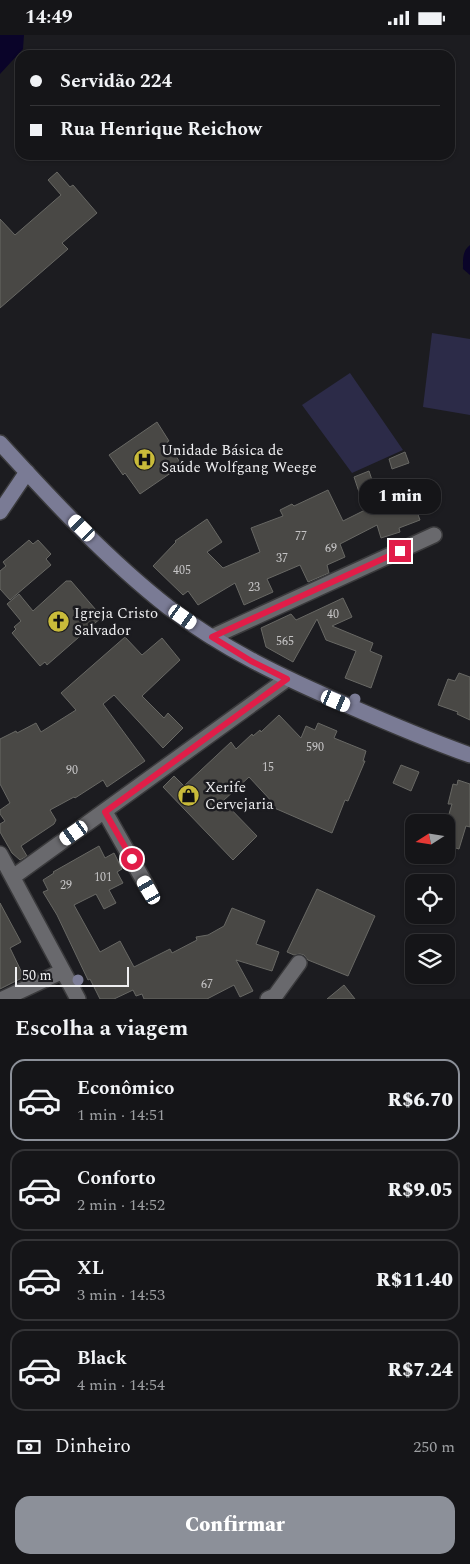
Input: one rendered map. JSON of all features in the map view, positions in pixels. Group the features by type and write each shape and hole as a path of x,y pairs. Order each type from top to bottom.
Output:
{"main road":[{"path":"0,443 26,472 137,580 169,607 212,637 251,661 287,679 402,729 470,755"},
{"path":"0,511 26,472"}],"street":[{"path":"212,637 434,535"},
{"path":"13,877 287,679"},
{"path":"105,812 149,890"},
{"path":"0,854 78,999"},
{"path":"268,999 275,996 299,963"},
{"path":"3,999 63,971"}],"shaded area":[{"path":"0,35 24,35 23,49 15,50 15,58 0,74"},
{"path":"470,245 470,275 463,269 463,262 464,253"},
{"path":"432,333 470,339 470,415 423,407"},
{"path":"350,373 403,450 352,473 302,405"}],"building":[{"path":"57,172 70,187 73,185 97,213 62,243 68,249 0,308 0,219 15,235 61,195 48,180"},
{"name":"Unidade Básica de Saúde Wolfgang Weege","path":"157,422 181,464 140,494 109,455"},
{"path":"405,452 409,463 392,469 389,459"},
{"path":"369,471 379,501 410,493 420,520 399,528 400,532 381,538 377,525 340,544 345,557 327,565 329,573 308,582 300,565 267,579 273,592 244,605 235,583 198,605 188,591 183,595 153,566 175,541 207,519 222,542 207,552 223,568 260,552 251,528 283,516 280,510 292,504 294,506 328,490 343,521 365,510 354,477"},
{"path":"29,540 33,544 38,540 51,554 46,559 51,565 10,600 0,589 0,571 6,566 3,562"},
{"name":"Igreja Cristo Salvador","path":"66,581 71,581 102,617 47,665 45,662 40,666 12,633 16,629 14,627 21,621 7,604 19,594 33,611"},
{"path":"343,598 352,617 332,626 373,643 370,651 382,656 371,688 345,678 356,651 326,640 317,619 293,662 266,647 261,628 291,614 296,620"},
{"path":"125,637 142,655 162,638 180,660 142,696 164,718 168,713 183,728 163,748 114,695 103,704 145,761 107,787 103,780 75,798 50,810 56,820 54,824 21,846 27,856 20,860 12,853 0,832 0,824 5,821 0,814 0,810 10,803 0,784 0,739 36,723 41,732 76,710 61,693"},
{"path":"459,673 470,677 470,720 457,714 458,712 438,705 448,679 455,681"},
{"path":"279,715 301,738 306,726 315,730 318,723 337,731 334,738 366,751 363,761 365,761 348,801 345,800 332,833 272,807 274,804 249,777 223,801 257,836 233,860 163,787 174,776 184,786 231,742 236,749 252,734 253,736 260,730 261,732"},
{"path":"401,765 419,772 411,791 393,783"},
{"path":"458,780 470,784 470,827 466,826 459,849 455,848 455,814 449,814 452,804 448,804 453,784 457,785"},
{"path":"99,846 105,858 114,853 122,869 117,872 123,883 109,890 116,903 104,909 96,894 74,905 100,952 120,941 134,967 170,949 172,953 197,940 196,937 208,935 224,926 232,908 265,921 256,944 279,952 272,971 236,960 253,991 240,997 234,985 207,999 144,999 142,994 136,996 133,990 114,999 100,999 90,979 88,980 57,915 43,892 48,890 43,880 53,872"},
{"path":"317,889 375,916 348,976 308,960 304,955 294,955 287,952"},
{"path":"0,903 21,942 10,948 24,977 0,989"},
{"path":"344,985 355,999 327,999"}],"place":[{"name":"Unidade Básica de Saúde Wolfgang Weege","path":"145,459"},
{"name":"Igreja Cristo Salvador","path":"58,622"},
{"name":"Xerife Cervejaria","path":"189,796"}],"route":[{"path":"132,859 105,812 287,679 251,661 212,637 400,551"}]}
